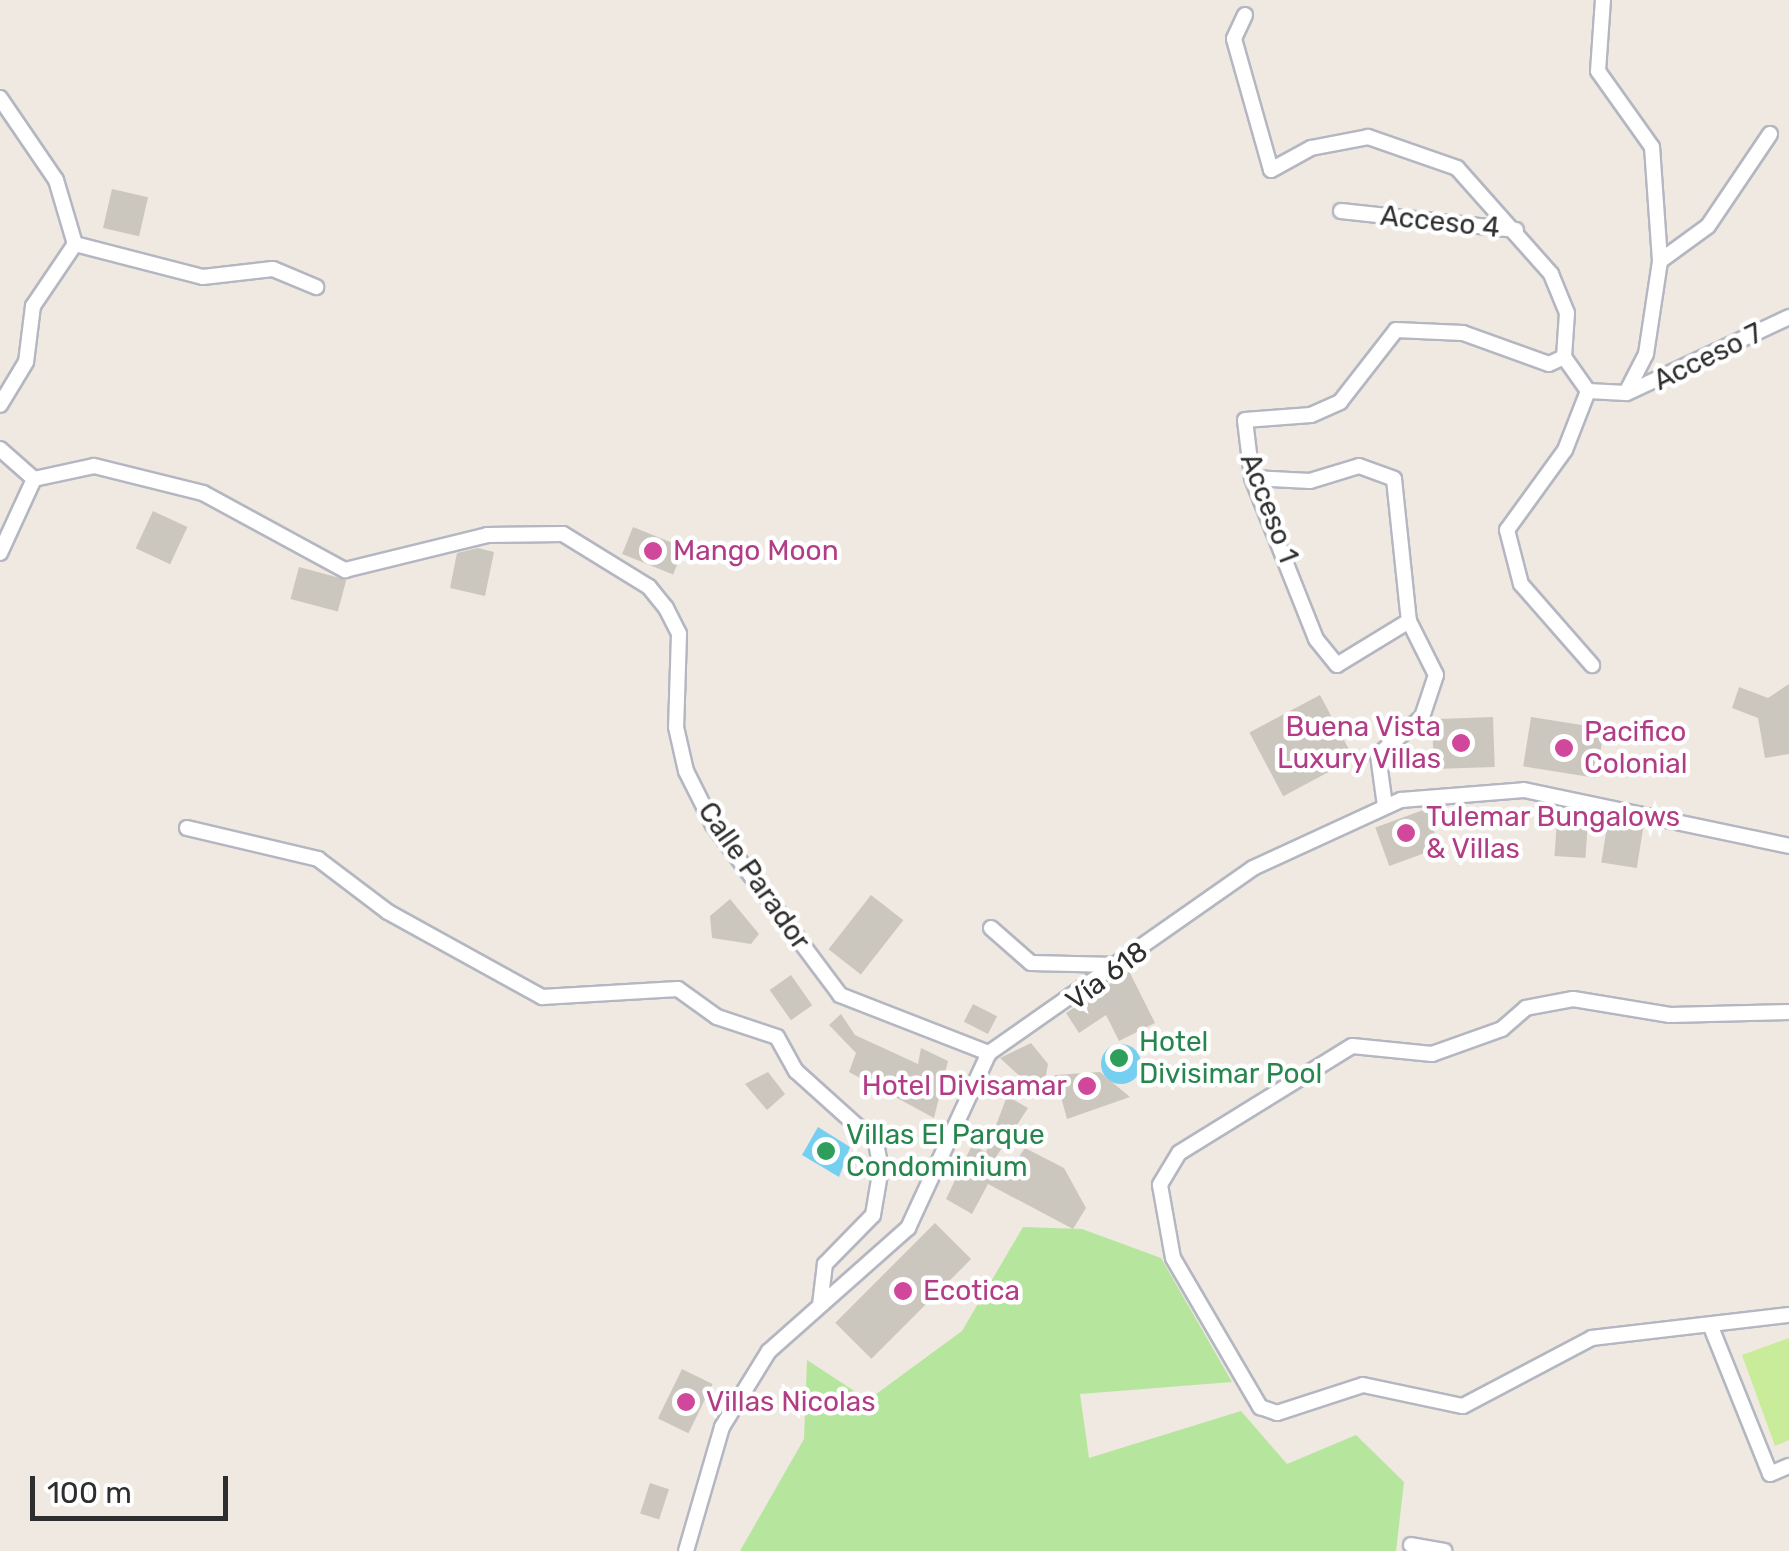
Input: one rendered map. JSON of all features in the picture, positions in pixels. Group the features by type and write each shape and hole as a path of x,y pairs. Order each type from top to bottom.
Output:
{"street":[{"path":"1588,391 1626,393 1646,354 1660,261 1652,147 1598,71 1604,1"},
{"path":"1245,15 1234,39 1271,170 1346,138 1391,140 1457,168 1516,230"},
{"path":"0,98 56,180 75,244"},
{"path":"1660,261 1708,226 1770,134"},
{"name":"Acceso 4","path":"1341,212 1516,230 1560,290 1564,357"},
{"path":"75,244 203,277 273,269 316,288"},
{"path":"0,405 26,362 36,299 75,244"},
{"name":"Acceso 7","path":"1626,393 1789,317"},
{"name":"Acceso 1","path":"1409,621 1336,664 1316,639 1252,478 1245,420 1311,415 1340,402 1396,330 1463,334 1549,364 1564,357"},
{"path":"1564,357 1588,391"},
{"path":"1588,391 1565,450 1507,530 1521,584 1592,665"},
{"path":"0,449 34,479 0,553"},
{"name":"Calle Parador","path":"34,479 94,466 174,484 345,570 487,535 563,534 666,608 679,634 677,744 686,772 712,825 840,995 989,1053"},
{"path":"1252,478 1310,481 1360,466 1394,479 1409,621 1437,688 1422,717 1378,755 1385,806"},
{"name":"Vía 618","path":"989,1053 1253,868 1385,806 1524,790 1789,846"},
{"path":"187,828 318,859 388,912 542,996 678,989 718,1017 778,1037 796,1071 876,1143 882,1168 872,1215 825,1264 820,1302"},
{"path":"991,928 1030,962 1117,965"},
{"path":"1789,1012 1670,1015 1574,999 1526,1008 1502,1029 1432,1054 1369,1042 1322,1062 1163,1168 1173,1258 1260,1406 1277,1413 1362,1385 1463,1406 1592,1338 1711,1328 1789,1316"},
{"path":"686,1551 722,1427 769,1352 820,1302 908,1228 989,1053"},
{"path":"1711,1328 1770,1474 1789,1466"},
{"path":"1411,1545 1444,1551"}],"green space":[{"path":"1023,1227 1082,1229 1161,1258 1232,1382 1080,1394 1089,1458 1241,1411 1287,1464 1356,1435 1404,1482 1396,1551 740,1551 804,1439 807,1360 868,1400 962,1331"},
{"path":"1789,1338 1789,1440 1775,1446 1742,1355"}],"water":[{"name":"Hotel Divisimar Pool","path":"1121,1044 1135,1050 1141,1064 1135,1078 1121,1084 1107,1078 1101,1064 1107,1050"},
{"name":"Villas El Parque Condominium","path":"818,1127 850,1147 839,1177 802,1155"}],"building":[{"path":"112,189 148,197 139,236 103,228"},
{"path":"153,511 187,527 170,564 136,548"},
{"name":"Mango Moon","path":"633,527 684,548 673,574 622,554"},
{"path":"478,548 494,552 485,596 450,588 457,553"},
{"path":"299,567 346,580 338,612 290,599"},
{"path":"1789,684 1789,754 1765,758 1758,718 1732,708 1739,687 1768,698"},
{"path":"1320,695 1354,759 1283,796 1249,733"},
{"name":"Buena Vista Luxury Villas","path":"1493,717 1495,767 1434,769 1432,719"},
{"name":"Pacifico Colonial","path":"1531,717 1604,729 1596,778 1523,766"},
{"name":"Tulemar Bungalows & Villas","path":"1426,809 1440,848 1389,866 1375,827"},
{"path":"1557,820 1588,822 1585,858 1554,856"},
{"path":"1608,820 1644,826 1637,868 1601,862"},
{"path":"871,895 903,920 861,975 829,949"},
{"path":"730,899 759,934 751,944 712,938 710,916"},
{"path":"1129,971 1155,1023 1119,1041 1106,1015 1079,1033 1066,1013"},
{"path":"791,975 812,1005 791,1020 770,990"},
{"path":"973,1004 997,1016 988,1034 964,1022"},
{"path":"841,1014 855,1035 918,1064 921,1048 948,1061 934,1118 849,1072 856,1053 829,1025"},
{"path":"1031,1043 1048,1064 1042,1097 1000,1058"},
{"path":"768,1072 785,1094 767,1110 745,1084"},
{"name":"Hotel Divisamar","path":"1100,1072 1130,1097 1067,1119 1055,1075"},
{"path":"1007,1096 1028,1108 996,1157 1013,1165 1025,1148 1064,1168 1086,1208 1073,1229 988,1184 972,1214 946,1199 972,1145 986,1152"},
{"name":"Ecotica","path":"935,1223 971,1259 871,1359 835,1323"},
{"name":"Villas Nicolas","path":"682,1369 713,1384 688,1433 658,1418"},
{"path":"650,1483 669,1489 659,1520 640,1513"}],"place":[{"name":"Mango Moon","path":"653,551"},
{"name":"Buena Vista Luxury Villas","path":"1461,743"},
{"name":"Pacifico Colonial","path":"1564,748"},
{"name":"Tulemar Bungalows & Villas","path":"1406,833"},
{"name":"Hotel Divisimar Pool","path":"1119,1058"},
{"name":"Hotel Divisamar","path":"1087,1086"},
{"name":"Villas El Parque Condominium","path":"826,1151"},
{"name":"Ecotica","path":"903,1291"},
{"name":"Villas Nicolas","path":"686,1402"}]}
